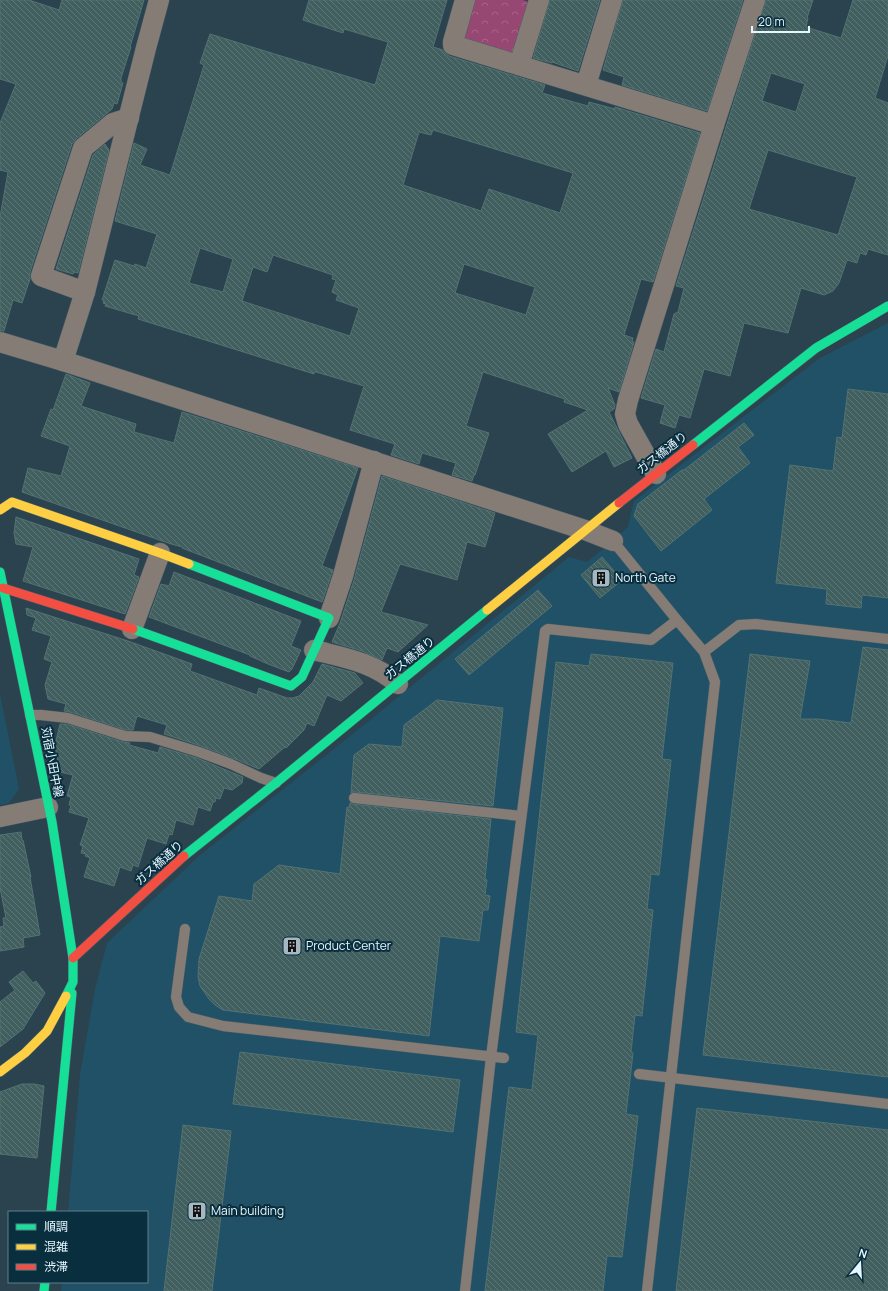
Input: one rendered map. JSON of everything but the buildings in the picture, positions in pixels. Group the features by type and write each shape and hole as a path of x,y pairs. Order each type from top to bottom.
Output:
{"street":[{"path":"63,361 85,292 159,0"},
{"path":"466,0 453,45 714,125"},
{"path":"519,65 540,0"},
{"path":"586,85 612,0"},
{"path":"656,474 628,424 625,414 628,400 714,125 755,0"},
{"path":"85,292 41,276 83,148 113,123 129,118"},
{"name":"ガス橋通り","path":"73,958 183,857 398,684 585,530 816,348 888,306"},
{"path":"0,342 374,461 585,530 613,541"},
{"path":"3,588 132,629 291,686 302,677 329,618 374,461"},
{"path":"0,510 12,502 160,553 329,618"},
{"path":"132,629 160,553"},
{"name":"苅宿小田中線","path":"0,572 59,863 73,958"},
{"path":"314,650 360,662 373,667 388,674 398,684"},
{"path":"0,817 48,807"},
{"path":"51,1211 73,982 73,958"},
{"path":"0,1072 25,1053 47,1031 73,982"}],"lane":[{"path":"613,541 704,652 715,682 647,1291"},
{"path":"465,1291 491,1057 545,631 548,629 651,640 677,620"},
{"path":"704,652 739,625 756,624 888,639"},
{"path":"30,715 68,718 125,736 150,737 205,754 276,783"},
{"path":"354,798 521,816"},
{"path":"184,929 176,997 179,1007 188,1016 223,1026 504,1058"},
{"path":"639,1074 888,1104"}],"shaded area":[{"path":"888,323 888,1291 61,1291 62,1283 148,1283 148,1211 68,1211 80,1075 95,989 107,943 199,856 364,725 569,557 587,562 613,541 628,527 634,501 820,358"},
{"path":"0,694 19,789 9,803 0,805"}],"green space":[{"path":"473,0 523,0 532,3 517,53 510,56 465,43 462,36"}],"traffic: fast":[{"path":"693,445 816,348 888,306"},
{"path":"133,629 291,686 302,677 329,618 189,564"},
{"path":"0,572 52,822 73,958 73,982 66,996"},
{"path":"184,856 276,783 487,610"},
{"path":"51,1211 72,993"},
{"path":"44,1291 45,1283"}],"traffic: slow":[{"path":"0,510 12,502 189,564"},
{"path":"487,610 619,503"},
{"path":"0,1072 25,1053 47,1031 66,996"}],"traffic: jam":[{"path":"619,503 693,445"},
{"path":"3,588 133,629"},
{"path":"73,958 184,856"}],"place":[{"name":"North Gate","path":"601,578"},
{"name":"Product Center","path":"292,946"},
{"name":"Main building","path":"197,1211"}]}
